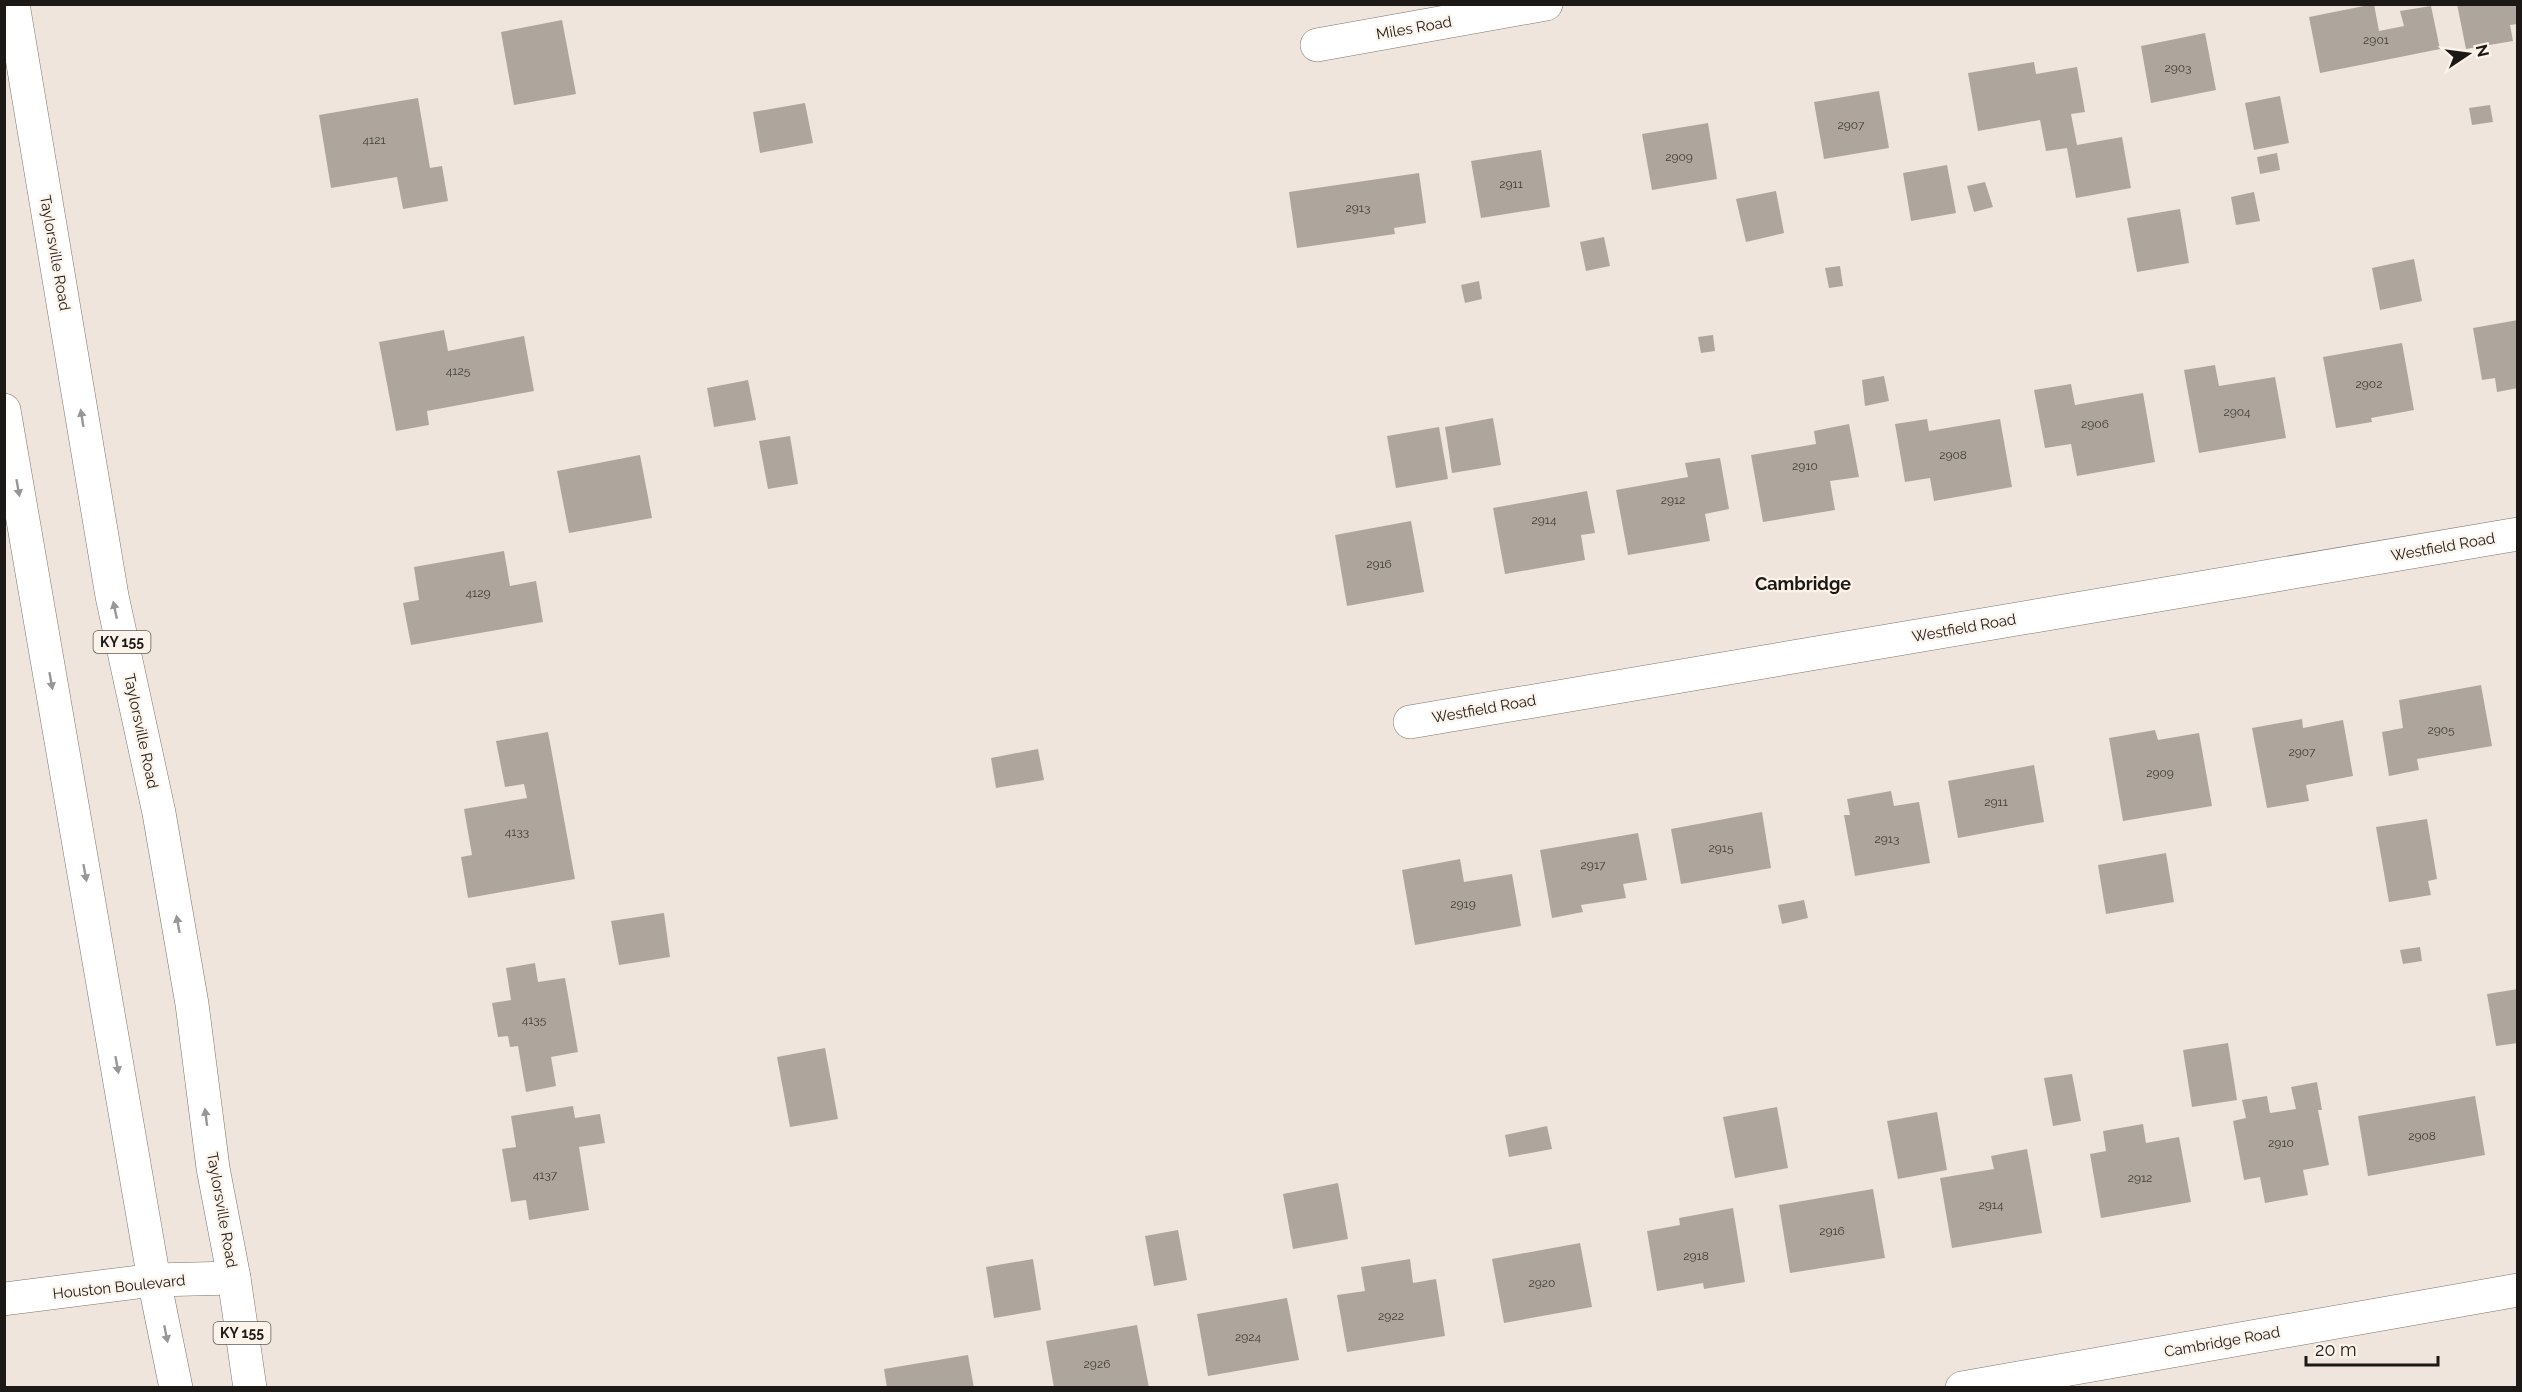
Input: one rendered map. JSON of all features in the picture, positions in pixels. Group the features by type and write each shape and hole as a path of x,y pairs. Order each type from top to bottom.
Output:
{"main road":[{"name":"Taylorsville Road","path":"13,4 111,596 159,813 192,1004 213,1168 234,1278 250,1388"},
{"name":"Miles Road","path":"1317,45 1546,4"},
{"path":"4,410 154,1280 176,1388"},
{"name":"Westfield Road","path":"1410,722 2517,534"},
{"name":"Houston Boulevard","path":"4,1299 154,1280 234,1278"},
{"name":"Cambridge Road","path":"1962,1388 2517,1290"}],"building":[{"path":"2374,4 2379,31 2404,26 2400,11 2431,6 2440,49 2320,73 2309,17"},
{"path":"2457,4 2518,4 2518,24 2510,25 2513,41 2466,49"},
{"path":"562,20 576,94 514,105 501,32"},
{"path":"2205,33 2216,90 2151,103 2141,46"},
{"path":"2034,62 2036,74 2077,67 2085,112 2071,114 2077,145 2122,137 2131,188 2076,198 2067,148 2046,151 2040,120 1978,131 1968,73"},
{"path":"1879,91 1889,148 1824,159 1814,102"},
{"path":"2280,96 2289,143 2254,150 2245,103"},
{"path":"418,98 430,168 442,166 448,201 403,209 397,177 331,188 319,115"},
{"path":"805,103 813,143 760,153 753,112"},
{"path":"2490,105 2493,122 2472,125 2469,108"},
{"path":"1708,123 1717,179 1652,190 1642,134"},
{"path":"1541,150 1550,207 1481,218 1471,161"},
{"path":"2277,153 2280,170 2260,174 2257,157"},
{"path":"1947,165 1956,213 1911,221 1903,173"},
{"path":"1419,173 1426,223 1394,228 1395,234 1297,248 1289,192"},
{"path":"1985,182 1993,207 1974,212 1967,186"},
{"path":"1776,191 1784,233 1746,242 1736,199"},
{"path":"2254,192 2260,221 2236,225 2231,197"},
{"path":"2180,209 2189,263 2137,272 2127,218"},
{"path":"1604,237 1610,266 1586,271 1580,242"},
{"path":"2414,259 2422,301 2380,310 2372,268"},
{"path":"1840,266 1843,286 1829,288 1825,268"},
{"path":"1479,281 1482,299 1465,303 1461,285"},
{"path":"2518,320 2518,388 2497,392 2495,378 2482,380 2473,328"},
{"path":"444,330 448,351 524,336 534,391 427,411 429,425 396,431 379,342"},
{"path":"1713,335 1715,351 1701,353 1698,337"},
{"path":"2402,343 2414,410 2371,418 2372,422 2336,428 2323,357"},
{"path":"2215,365 2219,386 2275,377 2286,438 2199,453 2184,370"},
{"path":"1884,376 1889,401 1865,406 1862,380"},
{"path":"748,380 756,420 714,427 707,388"},
{"path":"2071,384 2075,405 2143,393 2155,462 2077,476 2071,444 2045,448 2034,390"},
{"path":"1493,418 1501,465 1452,473 1445,427"},
{"path":"1927,419 1929,431 2000,419 2012,487 1934,501 1930,478 1905,482 1895,424"},
{"path":"1849,424 1859,477 1830,481 1835,510 1763,522 1751,455 1816,444 1814,431"},
{"path":"1439,427 1448,479 1396,488 1387,436"},
{"path":"790,436 798,484 768,489 759,441"},
{"path":"640,455 652,518 569,533 557,471"},
{"path":"1720,458 1729,509 1705,514 1710,541 1628,555 1616,490 1688,477 1685,463"},
{"path":"1587,491 1595,533 1581,535 1585,560 1505,574 1493,508"},
{"path":"1411,521 1424,592 1347,606 1335,535"},
{"path":"504,551 510,586 536,581 543,622 411,645 403,603 419,600 414,567"},
{"path":"2481,685 2492,746 2417,759 2419,770 2389,776 2382,732 2403,728 2399,700"},
{"path":"2302,719 2303,728 2343,720 2353,776 2306,785 2309,801 2267,808 2252,728"},
{"path":"2155,730 2158,740 2199,733 2212,806 2123,821 2109,738"},
{"path":"548,732 575,879 468,898 461,857 472,855 464,809 527,798 524,784 505,787 496,741"},
{"path":"1038,749 1044,780 996,788 991,758"},
{"path":"2034,765 2044,822 1958,838 1948,781"},
{"path":"1891,791 1894,806 1919,802 1930,863 1855,876 1844,815 1850,815 1847,799"},
{"path":"1762,812 1771,868 1681,884 1671,829"},
{"path":"2427,819 2437,879 2428,881 2431,895 2389,902 2376,827"},
{"path":"1638,833 1647,880 1623,884 1626,898 1581,905 1583,912 1552,918 1540,850"},
{"path":"2166,853 2174,902 2106,914 2098,865"},
{"path":"1460,859 1464,882 1512,874 1521,926 1415,945 1402,870"},
{"path":"1804,900 1808,918 1782,924 1778,905"},
{"path":"664,913 670,957 619,965 611,921"},
{"path":"2420,947 2422,961 2403,964 2400,950"},
{"path":"535,963 538,982 565,978 578,1052 551,1057 556,1086 526,1092 518,1046 510,1047 508,1036 498,1037 492,1003 511,1000 506,968"},
{"path":"2518,989 2518,1043 2496,1046 2487,994"},
{"path":"2228,1043 2237,1100 2192,1107 2183,1050"},
{"path":"825,1048 838,1119 790,1127 777,1057"},
{"path":"2072,1074 2081,1121 2053,1126 2044,1078"},
{"path":"2317,1082 2322,1110 2318,1110 2329,1165 2303,1170 2308,1195 2265,1203 2260,1177 2244,1180 2233,1121 2246,1118 2242,1100 2267,1096 2270,1113 2296,1109 2291,1087"},
{"path":"2475,1096 2485,1155 2368,1176 2358,1116"},
{"path":"573,1106 575,1118 600,1114 605,1143 579,1147 589,1210 529,1220 526,1200 511,1202 502,1149 516,1147 511,1116"},
{"path":"1777,1107 1788,1168 1735,1178 1723,1117"},
{"path":"1937,1112 1947,1170 1898,1179 1887,1121"},
{"path":"2143,1124 2146,1143 2179,1137 2191,1202 2101,1218 2090,1154 2106,1151 2103,1131"},
{"path":"1547,1126 1552,1149 1509,1157 1505,1135"},
{"path":"2027,1149 2042,1233 1952,1248 1940,1178 1994,1169 1991,1156"},
{"path":"1338,1183 1348,1239 1293,1249 1283,1194"},
{"path":"1873,1189 1885,1258 1790,1273 1779,1205"},
{"path":"1733,1208 1745,1282 1704,1289 1703,1283 1657,1291 1647,1231 1680,1225 1679,1218"},
{"path":"1178,1230 1187,1280 1154,1286 1145,1236"},
{"path":"1580,1243 1592,1307 1504,1323 1492,1259"},
{"path":"1033,1259 1041,1310 994,1318 986,1267"},
{"path":"1410,1259 1413,1283 1436,1279 1445,1336 1347,1352 1337,1295 1365,1291 1361,1267"},
{"path":"1287,1298 1299,1360 1208,1376 1197,1314"},
{"path":"1137,1325 1149,1388 1054,1388 1046,1341"},
{"path":"968,1355 974,1388 887,1388 884,1369"}],"district":[{"name":"Cambridge","path":"1803,584"}]}
